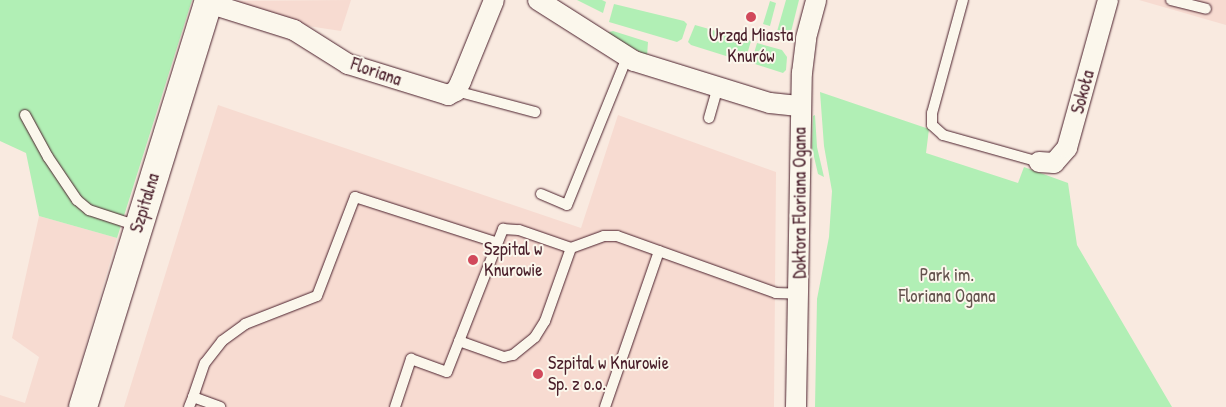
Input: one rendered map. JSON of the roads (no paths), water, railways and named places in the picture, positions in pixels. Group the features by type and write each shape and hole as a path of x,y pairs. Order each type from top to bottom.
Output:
{"street":[{"path":"456,91 494,0"},
{"path":"538,0 627,57 770,103 801,106"},
{"name":"Doktora Floriana Ogana","path":"796,407 801,106 804,48 816,0"},
{"name":"Sokoła","path":"1039,162 1058,161 1067,148 1108,0"},
{"name":"Floriana","path":"208,2 294,30 348,64 443,94 456,91"},
{"name":"Szpitalna","path":"83,407 208,2"}],"lane":[{"path":"963,0 932,113 932,125 942,135 1039,162"},
{"path":"1171,0 1206,10"},
{"path":"541,194 567,205 627,57"},
{"path":"708,118 718,87"},
{"path":"456,91 535,112"},
{"path":"25,115 48,157 76,200 89,210 138,226"},
{"path":"220,407 191,402 205,363 222,340 245,324 317,296 355,197 496,242"},
{"path":"395,407 411,359 448,372 496,242 503,229 510,228 571,248 604,236 617,236 776,293 799,294"},
{"path":"459,341 504,357 513,355 535,337 545,321 571,248"},
{"path":"605,407 659,251"}],"place":[{"name":"Urząd Miasta Knurów","path":"751,17"},
{"name":"Szpital w Knurowie","path":"473,260"},
{"name":"Szpital w Knurowie Sp. z o.o.","path":"538,374"}],"park label":[{"name":"Park im. Floriana Ogana","path":"947,286"}]}
